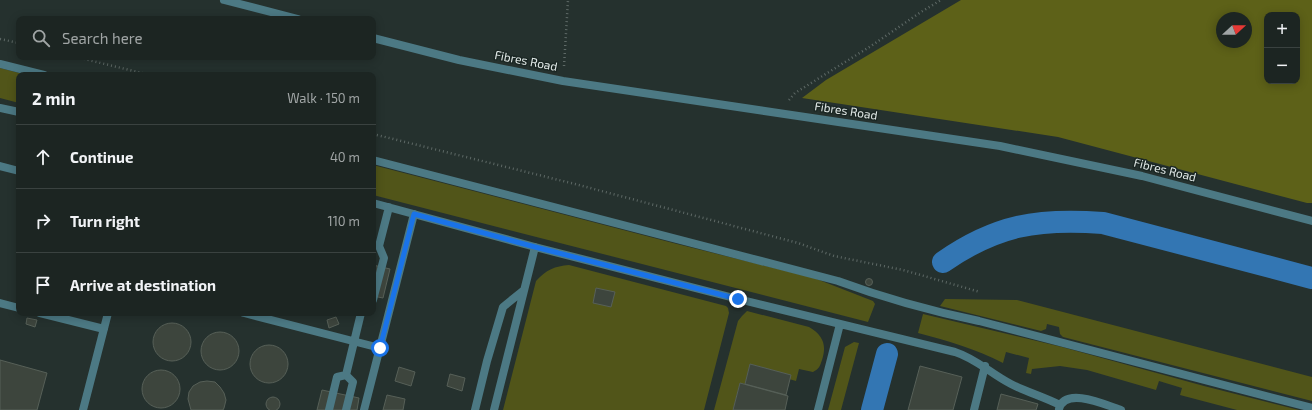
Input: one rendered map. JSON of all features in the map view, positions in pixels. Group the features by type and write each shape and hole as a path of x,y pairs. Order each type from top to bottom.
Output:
{"street":[{"path":"224,0 286,16"},
{"name":"Fibres Road","path":"376,39 459,60 563,81 1000,146 1142,176 1312,221"},
{"path":"0,64 32,72"},
{"path":"0,108 16,111"},
{"path":"376,161 838,281 877,296 928,310 979,321 1312,408"},
{"path":"0,166 16,170"},
{"path":"376,204 535,247 968,356 1011,384 1044,397 1059,407 1067,399 1078,397 1121,410"},
{"path":"376,289 384,258 376,248 389,207"},
{"path":"364,410 414,214"},
{"path":"494,410 535,247"},
{"path":"475,410 487,361 503,307 524,290"},
{"path":"0,303 16,307"},
{"path":"52,316 104,329"},
{"path":"83,410 107,316"},
{"path":"256,316 380,348"},
{"path":"346,375 360,316"},
{"path":"818,410 840,324"},
{"path":"974,410 985,366"},
{"path":"329,410 337,377 346,375"},
{"path":"346,375 353,382 346,410"}],"path":[{"path":"563,81 568,0"},
{"path":"778,112 795,93 941,0"},
{"path":"0,39 16,42"},
{"path":"88,60 138,72"},
{"path":"376,135 654,204 798,243 834,256 904,270 980,292"}],"green space":[{"path":"0,68 16,72 16,102 0,98"},
{"path":"376,166 814,278 873,301 875,304 868,322 376,196"},
{"path":"569,265 726,306 728,308 729,313 704,410 503,410 536,281 551,269"},
{"path":"945,299 1017,300 1312,377 1312,401 1063,337 1060,334 1059,327 1047,324 1046,329 1041,331 940,306"},
{"path":"747,311 809,327 814,330 823,341 824,350 822,360 817,370 813,372 799,369 796,381 789,379 790,375 750,364 745,384 740,383 733,410 714,410 738,321"},
{"path":"923,314 1062,347 1204,386 1299,410 1237,410 1180,395 1182,388 1159,381 1156,390 1087,370 1060,366 1032,369 1031,374 1026,373 1029,358 1006,352 1003,363 962,346 918,333"},
{"path":"854,342 859,343 841,410 828,410 845,347"}],"shaded area":[{"path":"961,0 1312,0 1312,203 1307,203 1058,137 802,98 826,80"}],"building":[{"path":"376,266 390,269 383,298 376,297"},
{"path":"869,278 872,279 872,285 869,286 866,285 865,282 866,279"},
{"path":"596,288 615,292 611,307 593,303"},
{"path":"336,317 339,324 329,328 327,320"},
{"path":"27,318 37,320 35,327 26,324"},
{"path":"168,323 176,323 183,326 188,331 191,342 188,353 183,358 176,361 168,361 161,358 156,353 153,346 153,338 156,331 161,326"},
{"path":"220,332 230,335 236,341 239,351 236,361 230,367 220,370 210,367 204,361 201,351 204,341 210,335"},
{"path":"269,345 279,348 285,354 288,364 285,374 279,380 269,383 259,380 253,374 250,364 253,354 259,348"},
{"path":"0,360 47,373 37,410 0,410"},
{"path":"750,364 791,375 786,395 745,384"},
{"path":"920,366 962,377 953,410 908,410"},
{"path":"399,367 415,372 411,386 395,381"},
{"path":"157,370 165,370 175,375 179,382 179,396 175,403 165,408 157,408 147,403 145,400 142,393 142,385 147,375 150,373"},
{"path":"450,374 465,378 462,391 447,386"},
{"path":"200,382 215,382 224,393 226,400 223,410 191,410 188,399 189,392 193,386"},
{"path":"740,383 788,396 785,410 733,410"},
{"path":"322,390 359,398 357,410 317,410"},
{"path":"1001,394 1038,404 1036,410 997,410"},
{"path":"387,395 405,399 403,410 383,410"},
{"path":"270,397 276,397 280,401 280,407 276,411 270,411 266,407 266,401"}],"waterway":[{"path":"943,262 962,249 1000,232 1038,223 1080,222 1103,223 1312,278"},
{"path":"872,410 887,354"}],"route":[{"path":"380,348 414,214 535,247 738,299"}]}
